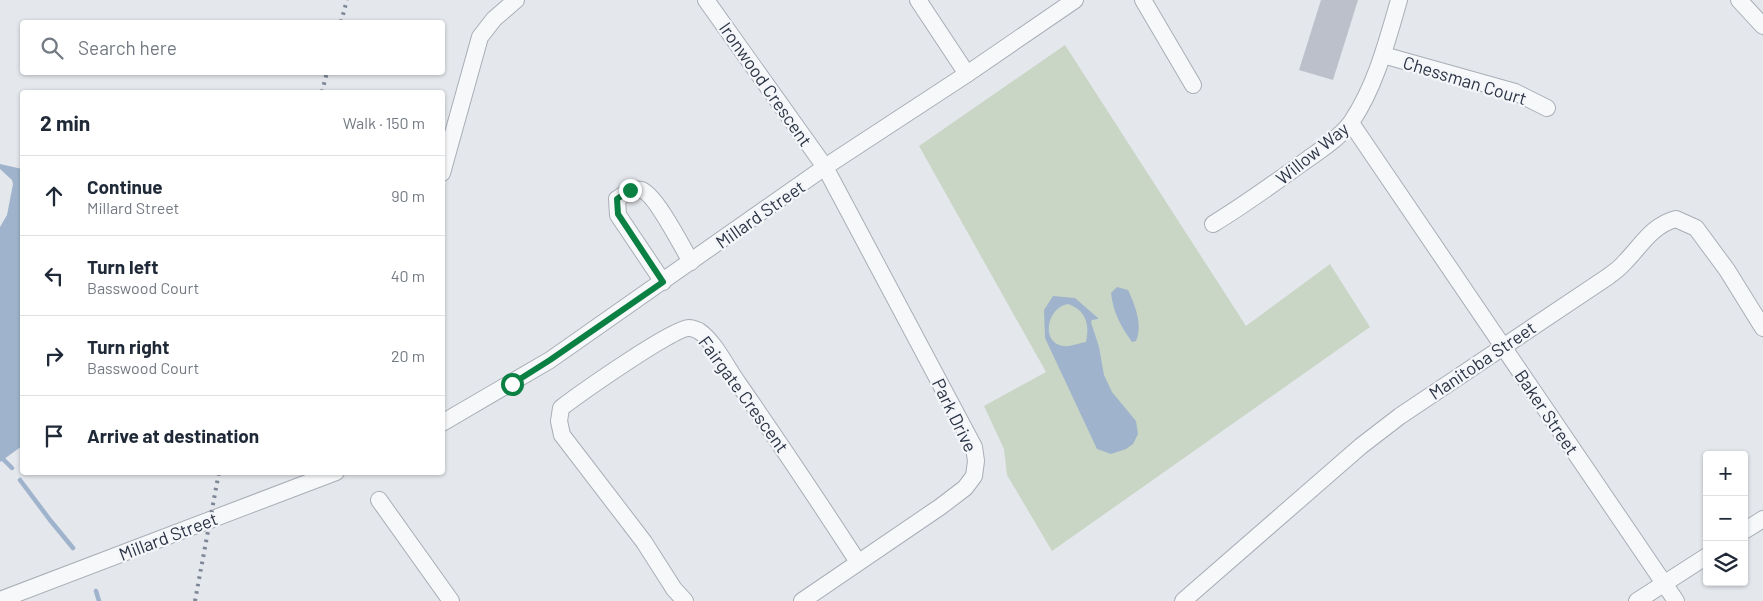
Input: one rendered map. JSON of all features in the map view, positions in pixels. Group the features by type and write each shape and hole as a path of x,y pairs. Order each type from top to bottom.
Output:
{"street":[{"path":"445,162 480,37 494,18 516,0"},
{"name":"Ironwood Crescent","path":"706,0 825,168"},
{"path":"918,0 967,74"},
{"name":"Millard Street","path":"445,421 550,360 825,168 1074,0"},
{"path":"1143,0 1193,85"},
{"name":"Willow Way","path":"1214,224 1285,176 1327,145 1351,123 1366,95 1383,55 1399,0"},
{"path":"1739,0 1763,26"},
{"name":"Chessman Court","path":"1383,55 1514,92 1547,108"},
{"name":"Baker Street","path":"1351,123 1676,601"},
{"name":"Park Drive","path":"802,601 940,507 964,488 974,476 976,461 974,447 825,168"},
{"path":"663,282 618,214 617,199 630,190 643,190 653,198 691,262"},
{"name":"Manitoba Street","path":"1184,601 1361,446 1400,416 1609,276 1661,225 1676,218 1696,228 1727,270 1763,328"},
{"name":"Fairgate Crescent","path":"685,601 674,589 638,534 562,435 559,422 561,408 678,330 688,328 699,331 714,348 787,453 858,562"},
{"name":"Millard Street","path":"0,600 328,475"},
{"path":"379,500 451,601"},
{"path":"1748,528 1763,519"},
{"path":"1638,601 1703,559"}],"green space":[{"path":"1065,45 1246,326 1330,264 1370,327 1052,551 1007,475 1004,449 984,406 1046,372 919,146"}],"water":[{"path":"0,164 20,169 20,447 0,462 0,227 7,215 13,184 12,180 0,169"},
{"path":"1117,287 1128,290 1133,302 1139,328 1136,341 1132,342 1116,313 1111,293"},
{"path":"1053,296 1075,298 1098,318 1091,322 1099,347 1104,375 1112,392 1136,421 1138,434 1133,444 1126,449 1111,454 1097,449 1045,338 1044,310","holes":["1068,304 1083,314 1087,324 1086,342 1063,346 1051,339 1049,325 1051,318 1061,307"]}],"building":[{"path":"1321,0 1358,0 1333,80 1299,70"}],"waterway":[{"path":"3,459 12,468"},
{"path":"20,480 73,548"},
{"path":"96,591 99,601"}],"railway":[{"path":"342,20 347,0"},
{"path":"322,90 326,75"},
{"path":"195,601 218,475"}],"route":[{"path":"512,384 663,282 618,214 617,199 630,190"}]}
